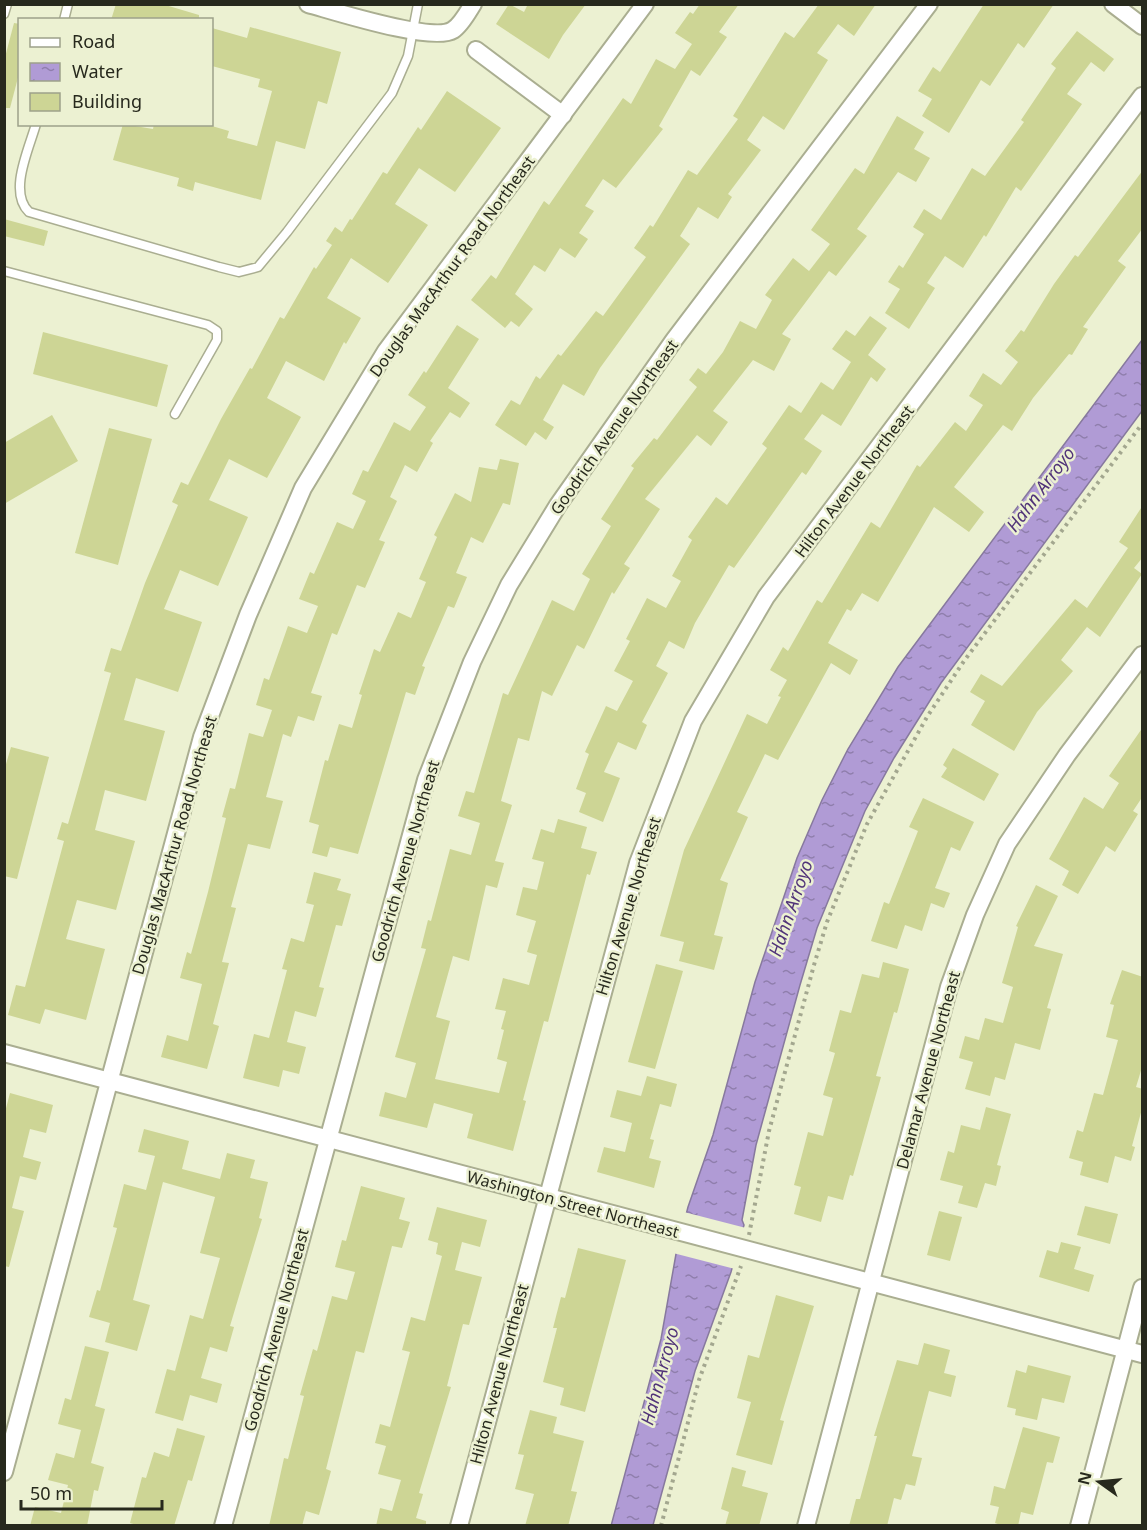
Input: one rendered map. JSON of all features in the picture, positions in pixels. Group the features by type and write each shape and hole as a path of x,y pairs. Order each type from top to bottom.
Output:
{"street":[{"path":"308,4 411,31 451,33 473,4"},
{"name":"Douglas MacArthur Road Northeast","path":"4,1472 202,737 248,615 303,488 386,351 645,4"},
{"name":"Goodrich Avenue Northeast","path":"224,1526 327,1137 426,780 472,662 509,585 558,505 674,340 929,4"},
{"path":"1113,4 1143,26"},
{"path":"476,50 516,83 563,115"},
{"name":"Hilton Avenue Northeast","path":"459,1526 545,1198 638,863 693,721 766,597 1143,96"},
{"name":"Delamar Avenue Northeast","path":"806,1526 949,987 975,915 1007,844 1067,755 1143,655"},
{"name":"Washington Street Northeast","path":"4,1053 1134,1352"},
{"path":"1079,1526 1134,1352 1143,1288"}],"lane":[{"path":"4,14 7,4"},
{"path":"35,126 19,189 22,206 29,213 219,267 249,272 258,267 287,232 392,93 408,56 418,4"},
{"path":"4,271 208,325 217,332 217,340 175,414"}],"path":[{"path":"661,1526 699,1380 743,1250 769,1131 814,966 827,922 867,824 927,717 964,661 1143,424"}],"water":[{"name":"Hahn Arroyo","path":"1142,340 1142,411 941,683 894,758 865,811 817,928 800,985 756,1145 742,1220 744,1225 731,1272 695,1371 653,1525 611,1526 661,1339 676,1254 688,1207 713,1135 755,982 797,858 822,800 848,749 898,667"}],"pier":[{"path":"684,1212 746,1228 735,1269 673,1253"}],"building":[{"path":"116,4 162,4 199,15 199,18 112,18"},
{"path":"509,4 524,12 528,4 586,4 549,59 496,24"},
{"path":"700,4 739,4 719,32 727,37 700,76 691,70 659,126 663,129 616,188 603,179 585,206 594,211 579,233 588,239 575,258 560,248 545,272 534,265 515,294 533,309 519,327 511,321 505,328 471,300 491,275 496,279 544,201 549,205 623,98 631,104 656,59 675,69 692,44 675,33 690,12 693,14"},
{"path":"819,4 876,4 854,36 838,24 817,53 828,60 784,130 763,116 747,140 761,150 728,194 732,197 718,219 698,207 680,236 690,244 600,368 584,396 563,384 543,420 554,427 546,440 535,432 526,446 495,425 511,400 520,405 536,376 540,379 558,354 561,356 596,311 603,316 646,257 634,248 650,225 653,227 688,170 697,175 738,119 733,116 785,32 794,38"},
{"path":"984,4 1054,4 1024,48 1018,43 990,86 981,80 949,133 922,116 932,99 918,91 933,67 940,72"},
{"path":"14,23 18,24 18,78 10,108 4,108 4,61"},
{"path":"250,27 341,52 327,104 318,101 305,149 276,141 261,200 195,182 193,191 177,186 179,178 113,160 122,126 153,129 154,126 212,126 229,131 227,138 257,146 272,91 258,87 260,79 213,66 213,28 247,38"},
{"path":"1077,31 1114,59 1104,72 1091,62 1067,94 1082,104 1021,191 1016,187 986,237 984,235 963,268 945,256 927,283 935,288 909,329 885,313 900,289 888,282 899,265 903,268 924,234 913,227 924,209 941,220 972,168 985,176 1024,122 1021,120 1056,68 1051,64"},
{"path":"447,91 501,128 455,192 419,168 395,204 428,225 388,283 351,258 327,298 361,318 346,344 344,342 324,381 286,361 267,398 301,417 267,478 229,459 209,500 248,517 218,586 180,570 164,609 202,622 178,692 136,678 124,720 165,731 146,801 105,790 95,830 135,841 116,910 77,900 66,939 105,949 86,1020 45,1009 40,1024 8,1015 16,985 25,987 64,841 57,839 62,822 68,824 111,673 104,671 111,648 121,651 145,583 178,505 172,502 181,482 188,485 221,419 280,317 284,319 314,267 316,269 332,245 326,241 335,227 342,232 350,219 352,220 383,172 387,174 418,127 421,130"},
{"path":"897,116 924,132 914,149 930,158 916,182 898,172 857,229 867,236 836,276 829,271 782,334 791,339 774,371 753,360 713,411 728,422 711,446 697,435 645,499 660,509 624,564 630,568 614,594 612,592 584,649 577,645 552,696 542,691 529,741 518,738 501,801 512,805 495,861 504,863 497,888 486,885 469,961 453,956 436,1017 450,1021 435,1079 499,1093 507,1062 497,1059 506,1011 495,1009 503,978 529,985 537,955 527,952 536,921 516,915 523,887 537,890 544,862 532,859 541,829 554,833 558,819 587,827 581,848 597,852 590,875 587,874 548,1022 544,1021 523,1100 526,1101 513,1151 467,1138 473,1114 434,1103 427,1128 379,1116 385,1092 406,1098 416,1063 395,1057 426,949 421,948 428,920 431,921 450,849 471,855 480,823 458,816 466,791 474,793 503,693 508,695 552,600 574,611 590,579 582,574 611,526 601,519 634,468 631,466 654,438 657,440 697,387 689,380 698,368 706,374 723,352 740,321 756,329 772,300 765,295 793,258 809,271 830,244 811,230 855,168 864,174"},
{"path":"1143,170 1143,228 1118,261 1126,267 1083,327 1088,329 1072,355 1069,354 1033,398 1012,431 1003,425 954,487 984,512 969,532 934,507 878,602 862,593 851,611 847,609 828,643 858,660 850,675 831,663 778,760 765,754 737,812 748,817 720,880 728,883 714,935 723,937 714,970 679,961 684,942 660,936 684,850 747,714 767,724 781,697 778,696 787,680 770,670 783,647 788,651 817,600 822,603 871,522 880,528 917,465 920,467 955,422 966,431 983,405 969,396 983,373 1001,385 1018,362 1005,351 1021,330 1024,332 1075,255 1078,257"},
{"path":"4,219 48,231 44,246 4,236"},
{"path":"870,316 887,328 868,355 886,369 877,382 871,377 841,426 822,414 804,439 822,451 806,475 802,472 734,568 729,565 695,623 684,649 669,641 656,666 668,673 642,722 647,725 636,750 618,742 604,772 620,778 603,822 579,812 586,793 576,789 589,754 585,752 606,706 617,711 633,681 614,671 630,641 626,639 647,598 666,608 681,581 672,576 692,540 688,537 716,497 727,505 767,448 762,444 789,405 801,413 821,382 833,390 851,362 832,349 846,330 855,336"},
{"path":"457,325 479,339 448,388 470,403 460,418 450,412 430,441 433,443 417,472 405,465 390,497 397,501 379,540 385,542 365,588 357,585 337,635 332,633 311,693 322,696 314,721 298,716 291,737 283,734 266,797 283,801 270,849 248,844 231,907 236,908 222,962 229,963 213,1024 219,1026 207,1069 161,1057 167,1035 188,1041 202,984 180,978 187,952 191,954 208,892 226,818 222,817 230,788 235,789 249,733 263,737 272,710 256,705 264,678 269,680 288,626 307,633 318,606 299,599 310,572 314,574 337,522 353,529 366,501 352,494 363,470 368,472 394,422 410,431 426,407 408,395 424,371 426,373"},
{"path":"43,332 168,365 157,407 33,374"},
{"path":"52,415 78,461 4,504 4,443"},
{"path":"109,428 152,439 118,565 75,553"},
{"path":"500,459 519,463 510,505 503,503 483,543 471,537 456,573 467,577 454,608 448,606 422,666 425,667 415,695 406,692 358,854 330,847 327,857 312,853 319,825 309,822 325,760 328,761 339,724 352,728 362,695 359,694 374,649 380,652 398,612 411,618 426,582 419,579 437,537 434,535 455,493 471,502 479,467 497,470"},
{"path":"1143,505 1143,557 1134,568 1142,574 1100,637 1087,627 1061,660 1073,671 1037,712 1014,751 971,725 985,701 970,692 981,674 1002,686 1075,599 1087,608 1128,548 1119,542"},
{"path":"1143,727 1143,796 1133,811 1138,814 1115,852 1106,846 1078,894 1062,885 1069,871 1049,859 1084,797 1103,809 1119,783 1109,776"},
{"path":"11,747 49,757 17,879 4,876 4,771"},
{"path":"953,748 999,774 984,801 941,777 947,768 943,765"},
{"path":"923,798 974,822 960,851 951,847 935,888 950,893 944,908 931,903 922,931 905,925 897,949 871,941 884,902 889,904 918,831 909,827"},
{"path":"314,872 341,879 337,890 351,894 342,926 336,925 319,987 324,988 316,1017 295,1011 287,1042 306,1047 299,1074 283,1070 279,1087 243,1078 254,1034 269,1038 287,970 282,969 291,938 304,942 314,905 306,903"},
{"path":"1036,885 1058,896 1034,946 1063,954 1047,1008 1051,1009 1040,1050 1015,1043 1005,1080 995,1077 990,1096 965,1089 973,1062 959,1058 965,1036 979,1040 985,1018 1003,1023 1013,987 1002,983 1018,927 1016,926"},
{"path":"883,962 909,969 876,1076 881,1077 853,1176 850,1175 843,1200 828,1196 821,1222 794,1214 801,1187 794,1185 808,1132 823,1136 833,1098 823,1095 835,1053 829,1051 840,1010 851,1013 862,974 879,978"},
{"path":"656,964 683,971 655,1069 628,1062"},
{"path":"1122,970 1143,977 1143,1064 1136,1087 1143,1089 1143,1105 1132,1146 1135,1147 1131,1161 1115,1156 1108,1183 1080,1175 1083,1162 1069,1158 1077,1130 1083,1132 1094,1093 1103,1095 1118,1040 1106,1037 1114,1005 1110,1004"},
{"path":"647,1076 677,1084 671,1107 660,1104 650,1139 654,1140 649,1158 661,1161 654,1188 597,1172 604,1147 625,1152 632,1123 610,1117 617,1090 641,1096"},
{"path":"10,1093 53,1105 46,1133 30,1129 23,1157 41,1162 36,1180 20,1176 12,1208 24,1211 9,1267 4,1266 4,1116"},
{"path":"986,1107 1011,1114 997,1165 1001,1166 996,1186 985,1183 977,1208 958,1203 963,1186 940,1180 948,1151 954,1153 961,1125 980,1130"},
{"path":"144,1129 189,1141 182,1169 220,1179 227,1153 255,1160 250,1178 268,1182 259,1218 262,1219 230,1326 234,1327 227,1352 210,1347 201,1378 222,1384 217,1403 190,1395 183,1421 155,1413 167,1369 175,1371 190,1315 203,1319 220,1258 200,1253 215,1197 163,1182 133,1300 150,1305 137,1351 105,1342 110,1323 89,1317 97,1290 100,1291 117,1228 113,1227 124,1184 146,1190 155,1156 138,1152"},
{"path":"361,1186 405,1198 399,1219 410,1222 402,1248 392,1246 364,1353 356,1351 326,1469 331,1471 319,1515 306,1511 302,1526 269,1526 284,1458 288,1459 304,1396 300,1395 313,1349 317,1351 332,1296 347,1300 355,1272 335,1267 342,1240 346,1241"},
{"path":"1085,1206 1118,1214 1110,1244 1077,1235"},
{"path":"437,1207 487,1220 480,1247 462,1242 455,1270 482,1277 469,1325 463,1324 447,1386 451,1387 419,1493 423,1494 416,1518 426,1521 426,1526 376,1526 380,1508 392,1511 401,1480 378,1474 386,1446 375,1443 380,1424 390,1427 410,1352 402,1350 411,1317 425,1321 442,1256 436,1254 438,1243 428,1240"},
{"path":"939,1211 962,1217 950,1261 927,1255"},
{"path":"1061,1242 1081,1247 1074,1269 1094,1275 1089,1292 1039,1277 1047,1250 1058,1253"},
{"path":"578,1248 626,1260 585,1412 560,1405 564,1388 543,1382 557,1328 553,1328 561,1297 565,1298"},
{"path":"776,1295 814,1306 780,1420 784,1421 772,1465 736,1455 751,1402 737,1398 748,1355 759,1358"},
{"path":"924,1343 950,1350 944,1373 956,1376 951,1397 929,1391 912,1456 922,1458 915,1486 906,1484 901,1500 894,1498 887,1526 849,1526 856,1499 860,1499 877,1436 874,1436 897,1360 918,1365"},
{"path":"85,1346 109,1352 95,1406 105,1409 91,1463 104,1467 98,1491 94,1490 87,1526 30,1526 35,1507 61,1513 68,1485 48,1480 56,1453 74,1458 81,1430 58,1424 65,1398 71,1400"},
{"path":"1028,1365 1071,1376 1064,1403 1042,1398 1037,1420 1015,1415 1016,1409 1007,1407 1016,1370 1026,1373"},
{"path":"530,1410 557,1417 553,1433 584,1441 571,1491 577,1492 568,1526 525,1526 534,1494 515,1489 524,1455 518,1454"},
{"path":"1023,1427 1060,1437 1053,1463 1047,1462 1033,1515 1021,1512 1018,1526 1003,1526 995,1523 999,1507 990,1505 994,1486 1005,1489"},
{"path":"177,1428 205,1436 192,1481 188,1480 174,1526 140,1526 130,1523 142,1477 146,1478 154,1452 169,1457"},
{"path":"732,1467 746,1471 742,1486 768,1493 759,1526 725,1526 729,1512 721,1509"}]}
